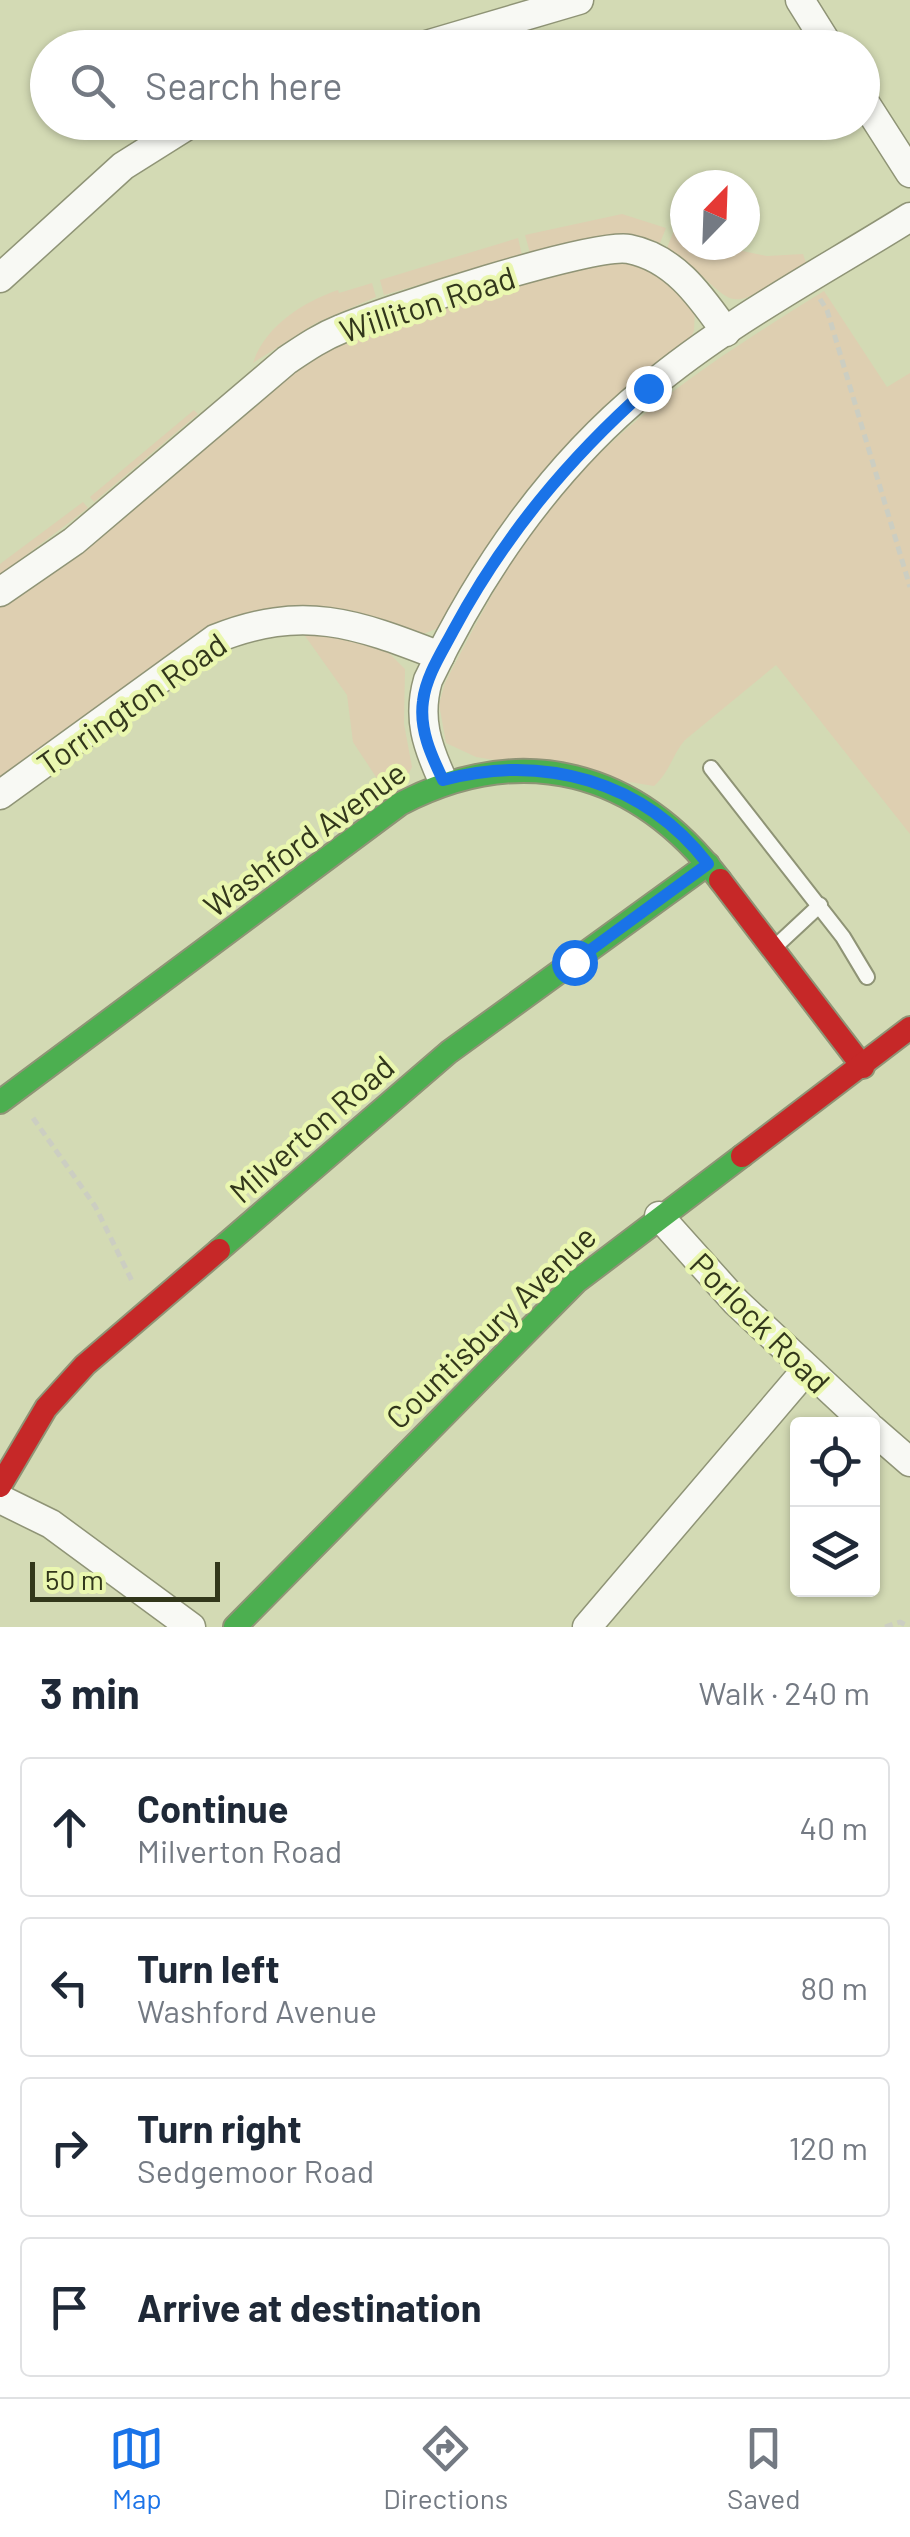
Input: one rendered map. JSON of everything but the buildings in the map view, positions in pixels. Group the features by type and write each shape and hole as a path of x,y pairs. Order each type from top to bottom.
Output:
{"street":[{"path":"477,30 579,0"},
{"path":"800,0 819,30"},
{"path":"880,126 910,173"},
{"path":"0,278 123,166 164,140"},
{"path":"443,780 422,717 423,698 440,656 495,560 561,470 648,388 726,332 910,217"},
{"name":"Williton Road","path":"0,592 74,541 287,360 313,342 366,319 609,248 655,258 677,272 726,332"},
{"name":"Torrington Road","path":"0,795 214,639 242,628 278,620 322,618 367,628 440,656"},
{"name":"Washford Avenue","path":"7,1096 400,804 443,780 500,769 572,774 642,802 669,821 774,948 863,1068"},
{"name":"Milverton Road","path":"0,1486 20,1448 66,1383 147,1310 449,1052 708,864"},
{"name":"Countisbury Avenue","path":"235,1627 550,1306 659,1216 863,1068 910,1028"},
{"name":"Porlock Road","path":"659,1216 736,1302 859,1417"},
{"path":"586,1627 806,1370"},
{"name":"Porlock Road","path":"880,1436 910,1462"},
{"path":"0,1499 51,1524 192,1627"}],"lane":[{"path":"711,768 820,906 866,977"},
{"path":"774,948 820,906"}],"path":[{"path":"808,281 827,310 910,587"},
{"path":"7,1096 96,1206 147,1310"},
{"path":"885,1627 900,1622 910,1627"}],"shaded area":[{"path":"622,214 666,228 660,243 610,236 530,253 525,235"},
{"path":"518,238 522,255 384,295 380,280"},
{"path":"803,254 806,263 742,299 721,292 682,260 760,260 760,255"},
{"path":"607,258 646,266 666,280 695,309 694,331 686,347 441,627 423,634 281,609 0,783 0,603 277,380 340,337"},
{"path":"372,283 376,297 316,323 253,363 266,338 287,317 338,290 339,293"},
{"path":"824,291 887,387 910,373 910,834 776,665 685,740 654,786 476,757 446,743 439,704 445,683 512,561 568,487 670,394"},
{"path":"194,410 198,414 94,502 90,497"},
{"path":"83,502 88,508 0,575 0,564"},
{"path":"314,632 387,651 405,669 404,724 412,767 407,777 386,792 353,742 347,695 303,633"}],"traffic: fast":[{"path":"0,1102 400,804 446,784 490,774 533,771 575,777 615,791 652,813 687,843 720,880"},
{"path":"219,1250 449,1052 708,864"},
{"path":"235,1627 576,1282 742,1156"}],"traffic: jam":[{"path":"720,880 863,1067"},
{"path":"742,1156 910,1028"},
{"path":"0,1486 46,1408 85,1365 219,1250"}],"route":[{"path":"574,962 708,864 669,821 642,802 604,784 572,774 529,768 475,772 443,780 424,733 423,698 428,680 466,608 525,516 561,470 648,388"}]}
